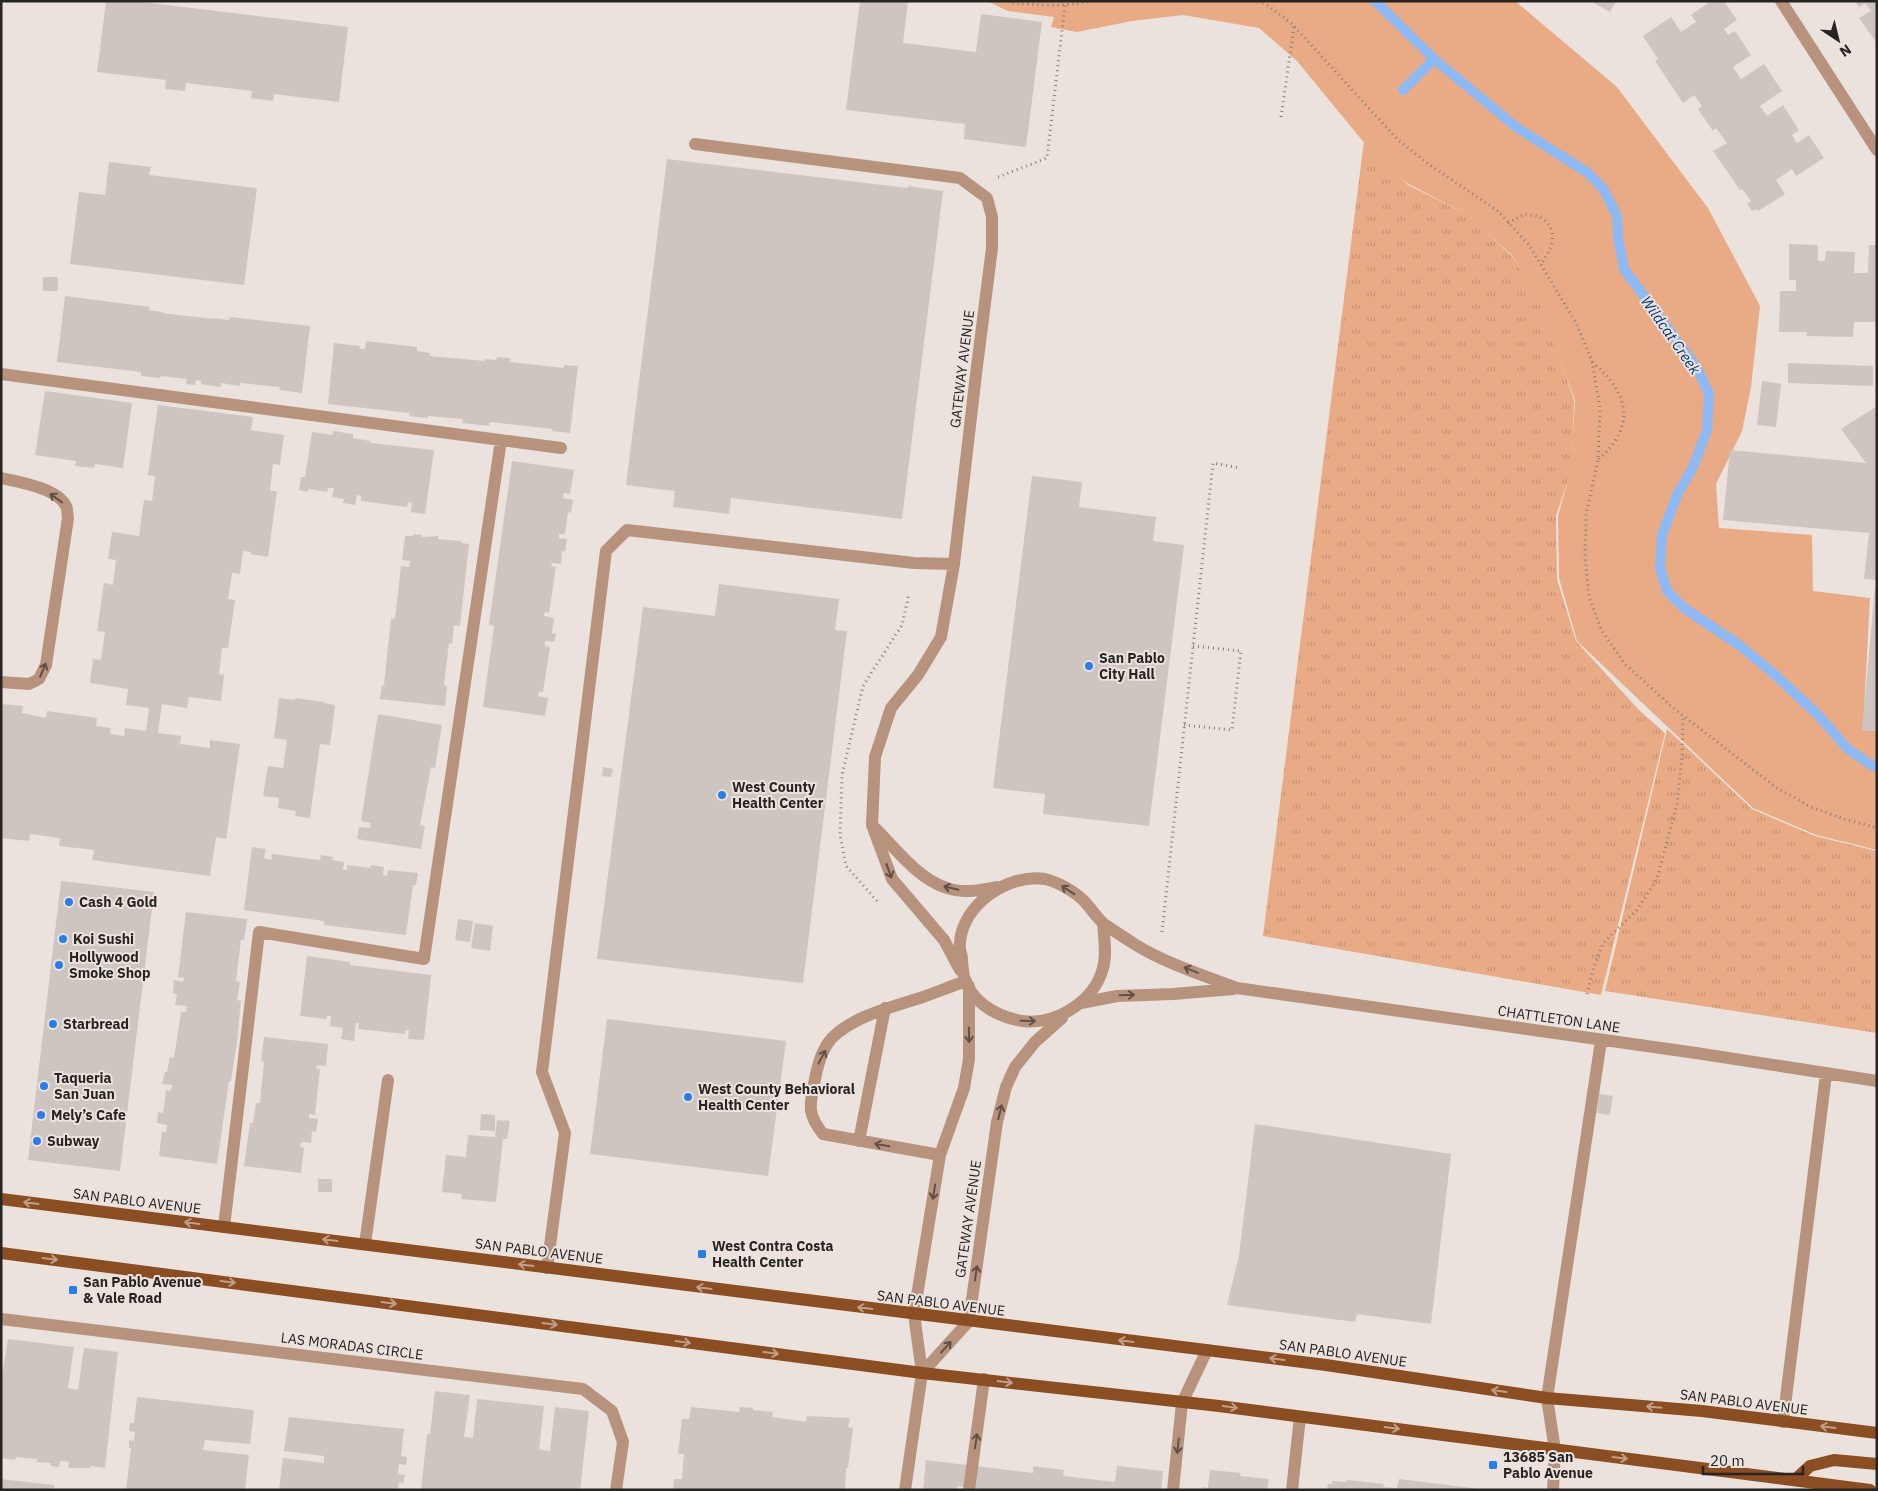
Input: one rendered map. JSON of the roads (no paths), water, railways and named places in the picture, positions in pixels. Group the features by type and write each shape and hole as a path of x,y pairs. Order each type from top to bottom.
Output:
{"main road":[{"name":"SAN PABLO AVENUE","path":"1,1199 1326,1365 1547,1398 1702,1411 1877,1433"},
{"path":"1,1253 922,1373 1452,1434 1554,1450 1795,1480 1835,1488 1870,1490"},
{"path":"1795,1480 1810,1466 1834,1460 1877,1464"}],"street":[{"path":"1781,1 1877,150"},
{"name":"GATEWAY AVENUE","path":"695,144 960,178 987,198 992,217 992,248 954,564 941,637 918,675 891,708 876,757 872,825 892,880 944,940 966,981 969,1045 964,1088 940,1155 914,1314 922,1373 905,1490"},
{"path":"1,374 561,448"},
{"path":"224,1227 259,932 424,959 501,440"},
{"path":"1,478 36,486 57,497 66,506 68,518 46,665 40,679 29,684 1,682"},
{"path":"547,1268 565,1134 542,1072 606,551 627,530 914,563 954,564"},
{"path":"872,825 924,876 947,888 968,891 999,887 1020,879 1044,879 1063,886 1083,900 1103,923 1104,968 1093,992 1074,1007 1048,1020 1027,1022 1007,1018 983,1006 966,981 960,942 965,923 979,902 999,887"},
{"name":"CHATTLETON LANE","path":"1103,923 1138,946 1188,969 1237,988 1696,1053 1877,1081"},
{"path":"940,1155 823,1134 813,1121 810,1102 818,1063 832,1039 846,1027 885,1008 924,997 966,981"},
{"name":"CHATTLETON LANE","path":"1074,1007 1117,996 1174,994 1237,988"},
{"name":"GATEWAY AVENUE","path":"969,1321 997,1122 1006,1087 1015,1067 1035,1042 1074,1007"},
{"path":"859,1141 885,1008"},
{"path":"1553,1490 1554,1450 1547,1398 1601,1041"},
{"path":"1783,1422 1826,1074"},
{"path":"365,1244 388,1080"},
{"name":"LAS MORADAS CIRCLE","path":"1,1319 583,1388 612,1411 623,1442 616,1490"},
{"path":"922,1373 969,1321"},
{"path":"1173,1490 1182,1402 1207,1350"},
{"path":"969,1490 984,1379"},
{"path":"1292,1490 1300,1417"}],"waterway":[{"name":"Wildcat Creek","path":"1375,1 1434,59 1516,127 1588,173 1604,190 1617,216 1618,237 1624,269 1697,368 1709,394 1707,430 1693,467 1677,495 1662,535 1660,568 1667,591 1684,608 1739,645 1773,673 1817,714 1848,749 1871,765 1877,766"},
{"path":"1403,90 1434,59"}],"place":[{"name":"San Pablo City Hall","path":"1089,666"},
{"name":"West County Health Center","path":"722,795"},
{"name":"Cash 4 Gold","path":"69,902"},
{"name":"Koi Sushi","path":"63,939"},
{"name":"Hollywood Smoke Shop","path":"59,965"},
{"name":"Starbread","path":"53,1024"},
{"name":"Taqueria San Juan","path":"44,1086"},
{"name":"West County Behavioral Health Center","path":"688,1097"},
{"name":"Mely’s Cafe","path":"41,1115"},
{"name":"Subway","path":"37,1141"},
{"name":"West Contra Costa Health Center","path":"702,1254"},
{"name":"San Pablo Avenue & Vale Road","path":"73,1290"},
{"name":"13685 San Pablo Avenue","path":"1493,1465"}]}
